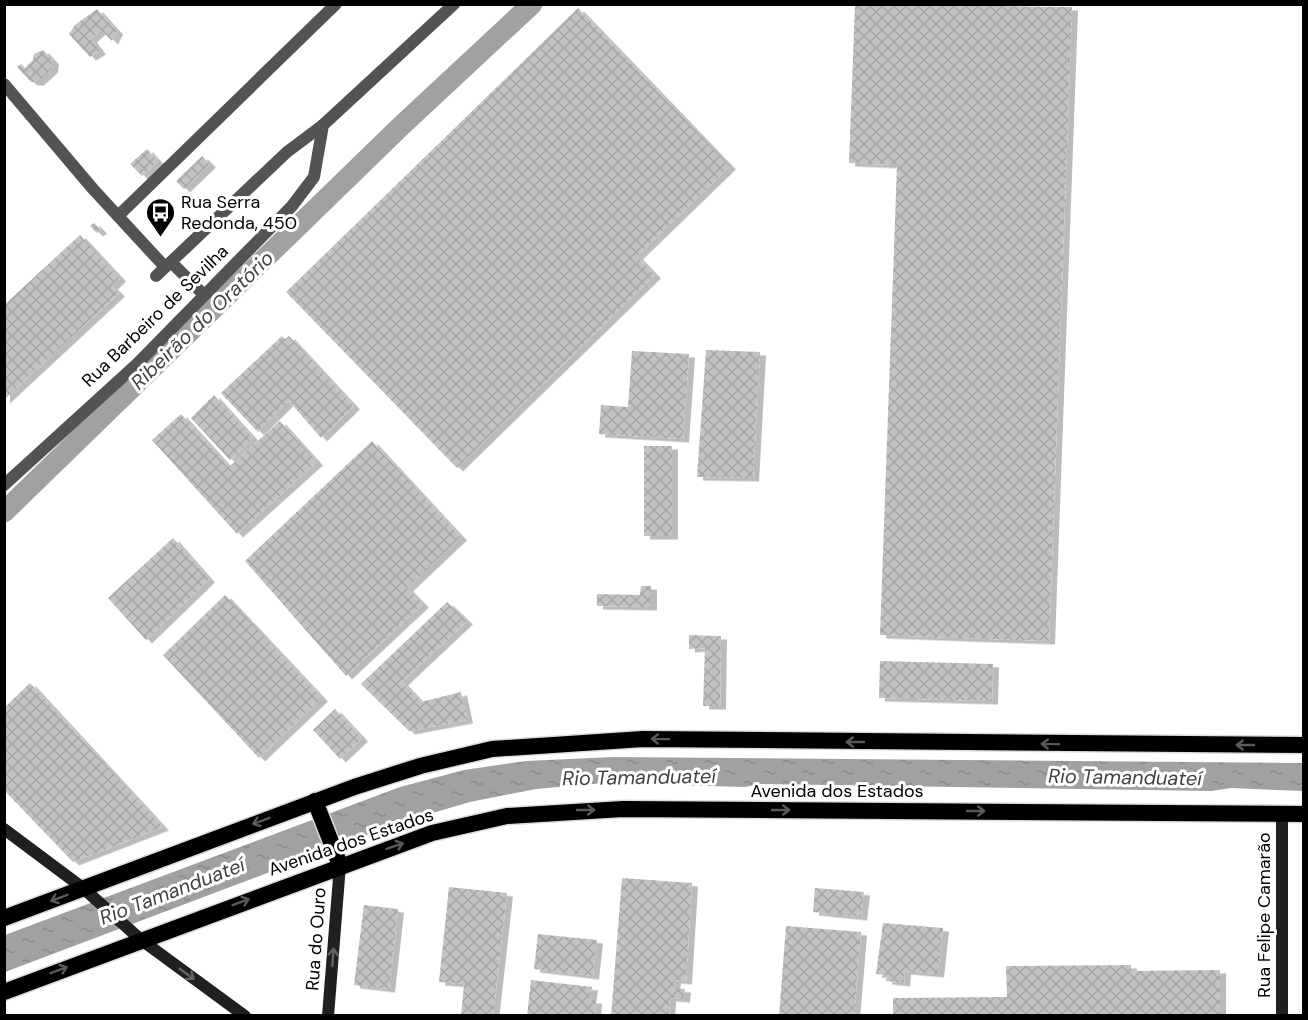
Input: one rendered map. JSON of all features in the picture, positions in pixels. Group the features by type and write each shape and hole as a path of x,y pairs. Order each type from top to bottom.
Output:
{"highway":[{"path":"4,918 88,892 318,808 405,770 492,749 643,739 1304,745"},
{"path":"318,808 337,859"},
{"name":"Avenida dos Estados","path":"4,992 134,934 337,859 432,833 507,816 568,810 1304,814"}],"main road":[{"name":"Rua Felipe Camarão","path":"1282,814 1282,1016"},
{"path":"4,829 88,892 134,934 245,1016"},
{"name":"Rua do Ouro","path":"328,1016 337,859"}],"street":[{"path":"118,216 336,4"},
{"path":"164,268 287,152 323,125 454,4"},
{"path":"4,84 164,268 204,295"},
{"name":"Rua Barbeiro de Sevilha","path":"4,485 137,364 292,206 310,184 316,171 323,125"}],"water":[{"name":"Rio Tamanduateí","path":"613,757 1303,763 1303,791 1231,788 1211,791 759,784 745,787 603,783 536,789 470,802 402,822 5,972 5,935 400,787 464,770 526,761"}],"building":[{"path":"855,4 1072,7 1049,641 880,635 897,165 849,163"},
{"path":"578,8 730,166 637,256 655,275 457,468 286,292"},
{"path":"97,9 117,31 112,41 101,30 91,39 100,51 90,57 69,34 75,25"},
{"path":"43,50 53,61 52,69 38,82 31,82 17,67 21,64 25,68 33,60 34,54"},
{"path":"147,149 158,161 142,176 130,164"},
{"path":"202,156 210,164 184,189 176,181"},
{"path":"94,223 101,230 97,233 90,226"},
{"path":"80,235 120,278 112,286 119,293 4,400 4,305"},
{"path":"282,336 285,339 289,336 354,406 321,438 289,401 258,432 221,393"},
{"path":"706,350 760,352 753,478 697,477"},
{"path":"632,351 689,354 683,439 599,434 601,405 628,407"},
{"path":"214,395 253,438 230,460 191,418"},
{"path":"181,414 229,467 280,421 317,462 237,534 152,440"},
{"path":"372,441 461,537 407,588 423,604 346,676 245,561"},
{"path":"644,446 672,446 672,536 644,536"},
{"path":"173,538 209,579 146,640 108,598"},
{"path":"641,586 651,586 651,607 597,606 597,594 640,595"},
{"path":"225,595 322,698 259,758 163,655"},
{"path":"447,602 467,621 402,682 421,702 461,692 467,720 409,731 361,684"},
{"path":"689,635 721,636 720,706 703,706 705,648 689,649"},
{"path":"880,661 993,664 992,701 879,698"},
{"path":"30,683 163,827 73,862 4,790 4,708"},
{"path":"335,709 362,738 340,759 313,730"},
{"path":"622,878 692,883 686,981 675,980 674,988 685,989 684,999 670,998 669,1016 611,1016"},
{"path":"449,887 507,893 493,1016 461,1016 464,984 439,982"},
{"path":"815,888 864,892 861,917 813,912"},
{"path":"364,905 398,909 389,989 354,985"},
{"path":"883,923 943,928 938,974 905,971 904,983 886,981 887,975 876,974"},
{"path":"786,926 861,932 854,1016 779,1016"},
{"path":"538,934 597,940 593,976 534,969"},
{"path":"1131,965 1131,971 1220,970 1220,1016 893,1016 893,998 1007,997 1006,966"},
{"path":"531,980 592,987 590,1000 596,1000 595,1016 527,1016"}],"waterway":[{"name":"Ribeirão do Oratório","path":"4,512 400,127 532,4"}],"place":[{"name":"Rua Serra Redonda, 450","path":"160,238"}]}
